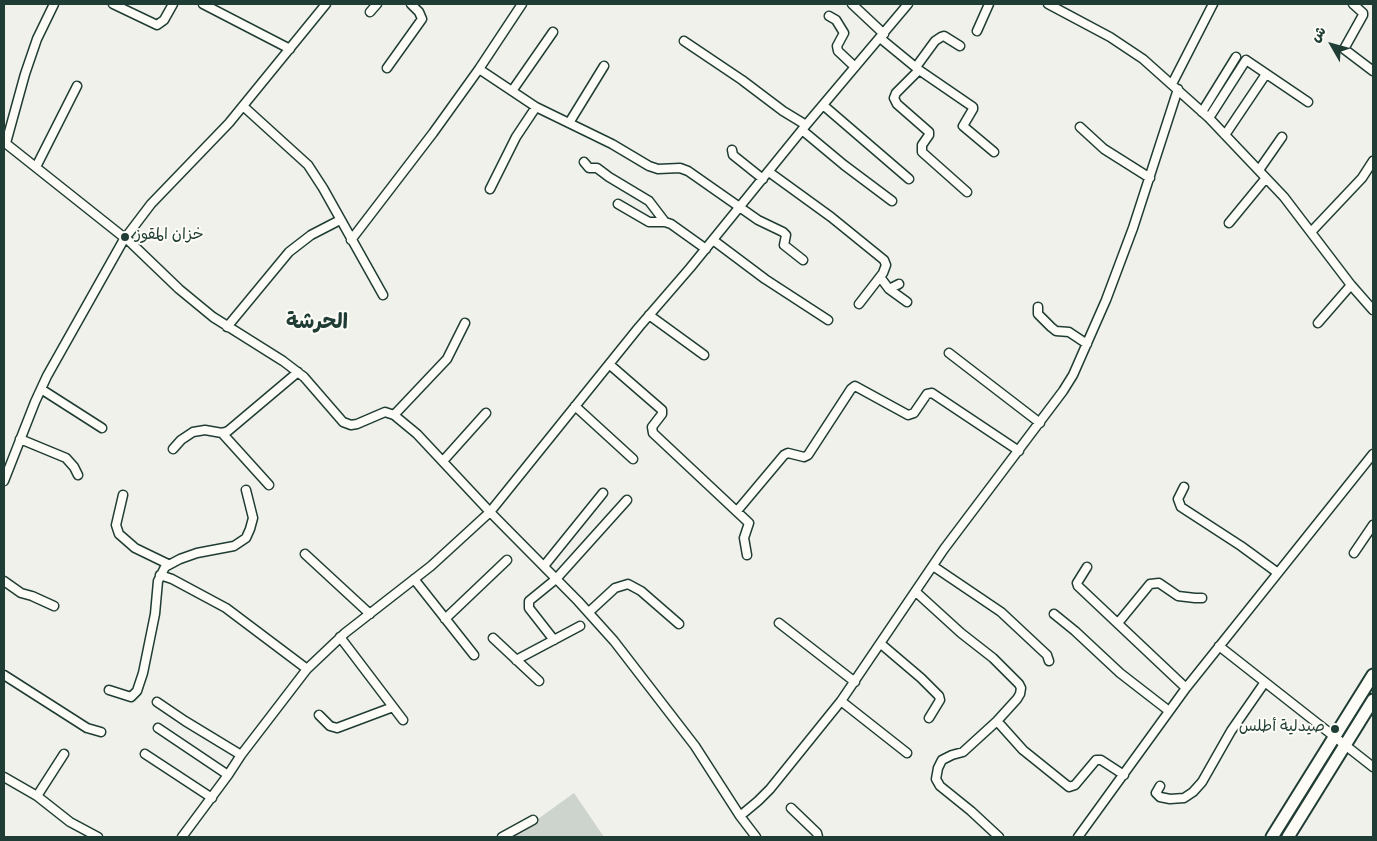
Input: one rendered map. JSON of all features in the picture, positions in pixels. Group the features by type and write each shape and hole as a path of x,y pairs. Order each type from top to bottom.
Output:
{"highway":[{"path":"1272,837 1373,675"},
{"path":"1288,837 1373,700"}],"street":[{"path":"113,4 157,25 164,20 173,4"},
{"path":"203,4 290,49"},
{"path":"4,481 41,389 125,237 146,209 205,149 243,106 326,4"},
{"path":"370,12 377,4"},
{"path":"387,68 422,19 419,12 411,4"},
{"path":"351,240 398,181 479,69 522,4"},
{"path":"852,4 917,69 973,107 963,126 994,152"},
{"path":"182,837 306,669 340,637 458,543 490,512 649,315 706,249 804,127 908,4"},
{"path":"977,30 989,4"},
{"path":"1048,4 1090,26 1144,59 1209,118 1266,178 1373,310"},
{"path":"740,816 770,789 841,701 976,505 1040,423 1073,375 1106,300 1150,178 1175,86 1213,4"},
{"path":"1353,4 1363,13 1363,16 1344,50 1373,71"},
{"path":"52,5 37,39 25,74 5,143 125,237 189,298 227,327 298,372 347,424 357,424 385,412 394,415 417,434 490,512 589,612 614,641 695,746 740,816 756,837"},
{"path":"829,16 836,20 844,33 836,46 838,51 855,67"},
{"path":"512,91 553,32"},
{"path":"960,46 946,37 941,37 894,96 895,101 929,132 922,145 922,152 967,192"},
{"path":"684,41 742,80 804,127 844,165 892,201"},
{"path":"1202,112 1236,57"},
{"path":"1209,118 1245,61 1308,102"},
{"path":"569,123 604,66"},
{"path":"479,69 536,107 612,144 653,168 664,170 680,168 686,170 765,224 783,232 786,235 785,245 804,260"},
{"path":"1225,135 1266,74"},
{"path":"36,167 78,86"},
{"path":"823,105 909,179"},
{"path":"243,106 308,165 383,295"},
{"path":"490,189 516,137 536,107"},
{"path":"1080,127 1114,157 1150,178"},
{"path":"1259,170 1282,137"},
{"path":"732,150 733,155 763,178"},
{"path":"1311,232 1362,178 1373,161"},
{"path":"584,162 589,168 597,168 649,201 665,222"},
{"path":"769,172 831,217 881,257 886,265 880,277 859,304"},
{"path":"1229,223 1266,178"},
{"path":"618,204 649,222 665,222 673,225 706,249"},
{"path":"227,327 288,252 311,235 340,220"},
{"path":"713,240 765,279 828,320"},
{"path":"880,277 889,289 907,302"},
{"path":"889,289 899,284"},
{"path":"1318,322 1351,285"},
{"path":"1038,307 1038,314 1050,327 1056,331 1069,332 1087,344"},
{"path":"649,315 704,355"},
{"path":"394,415 447,359 465,323"},
{"path":"950,353 1040,423"},
{"path":"609,364 662,411 662,414 652,427 652,433 749,523 744,538 747,555"},
{"path":"173,449 181,440 193,432 205,430 222,433 232,428 298,372"},
{"path":"737,511 784,455 788,453 804,457 808,455 851,389 855,386 908,415 914,413 928,394 932,393 1019,451"},
{"path":"41,389 102,428"},
{"path":"575,406 634,459"},
{"path":"443,461 486,413"},
{"path":"222,433 269,486"},
{"path":"20,439 66,458 78,475"},
{"path":"1078,837 1186,688 1373,454"},
{"path":"1184,486 1178,499 1181,507 1241,546 1278,573"},
{"path":"109,690 131,697 137,691 143,673 156,614 157,585 160,575 168,564 197,553 234,546 243,541 250,529 253,518 246,490"},
{"path":"544,566 603,494"},
{"path":"123,495 116,525 119,534 135,548 168,564"},
{"path":"554,640 528,604 533,596 556,579 627,500"},
{"path":"1354,554 1373,526"},
{"path":"305,554 370,614"},
{"path":"446,619 507,560"},
{"path":"933,566 1001,612 1047,655 1049,661"},
{"path":"1087,567 1077,583 1078,586 1186,688"},
{"path":"160,575 172,579 226,608 306,669"},
{"path":"414,579 474,655"},
{"path":"4,580 20,593 54,606"},
{"path":"589,612 615,588 628,584 641,591 679,624"},
{"path":"1118,623 1150,584 1159,584 1178,596 1202,598"},
{"path":"916,592 961,633 993,658 1019,684 1020,694 997,721 963,752 952,754 942,760 936,779 940,786 999,837"},
{"path":"1054,614 1075,631 1120,674 1169,711"},
{"path":"779,622 855,682"},
{"path":"516,660 580,626"},
{"path":"340,637 403,720"},
{"path":"493,638 539,681"},
{"path":"881,644 940,696 940,700 929,718"},
{"path":"1219,646 1373,768"},
{"path":"4,675 87,728 100,732"},
{"path":"1160,786 1156,793 1160,797 1170,799 1184,798 1193,792 1202,782 1231,731 1265,682"},
{"path":"841,701 908,754"},
{"path":"156,702 241,755"},
{"path":"319,715 330,726 337,728 394,707"},
{"path":"997,721 1023,750 1069,787 1075,785 1096,760 1101,760 1124,775"},
{"path":"158,728 228,775"},
{"path":"37,796 64,754"},
{"path":"145,754 212,798"},
{"path":"4,777 37,796 70,822 98,837"},
{"path":"791,808 817,833 818,837"},
{"path":"502,837 533,820"}],"shaded area":[{"path":"574,793 604,837 513,837"}],"place":[{"name":"خزان المقوز","path":"125,237"},
{"name":"صيدلية أطلس","path":"1335,729"}],"district":[{"name":"الحرشة","path":"317,325"}]}
